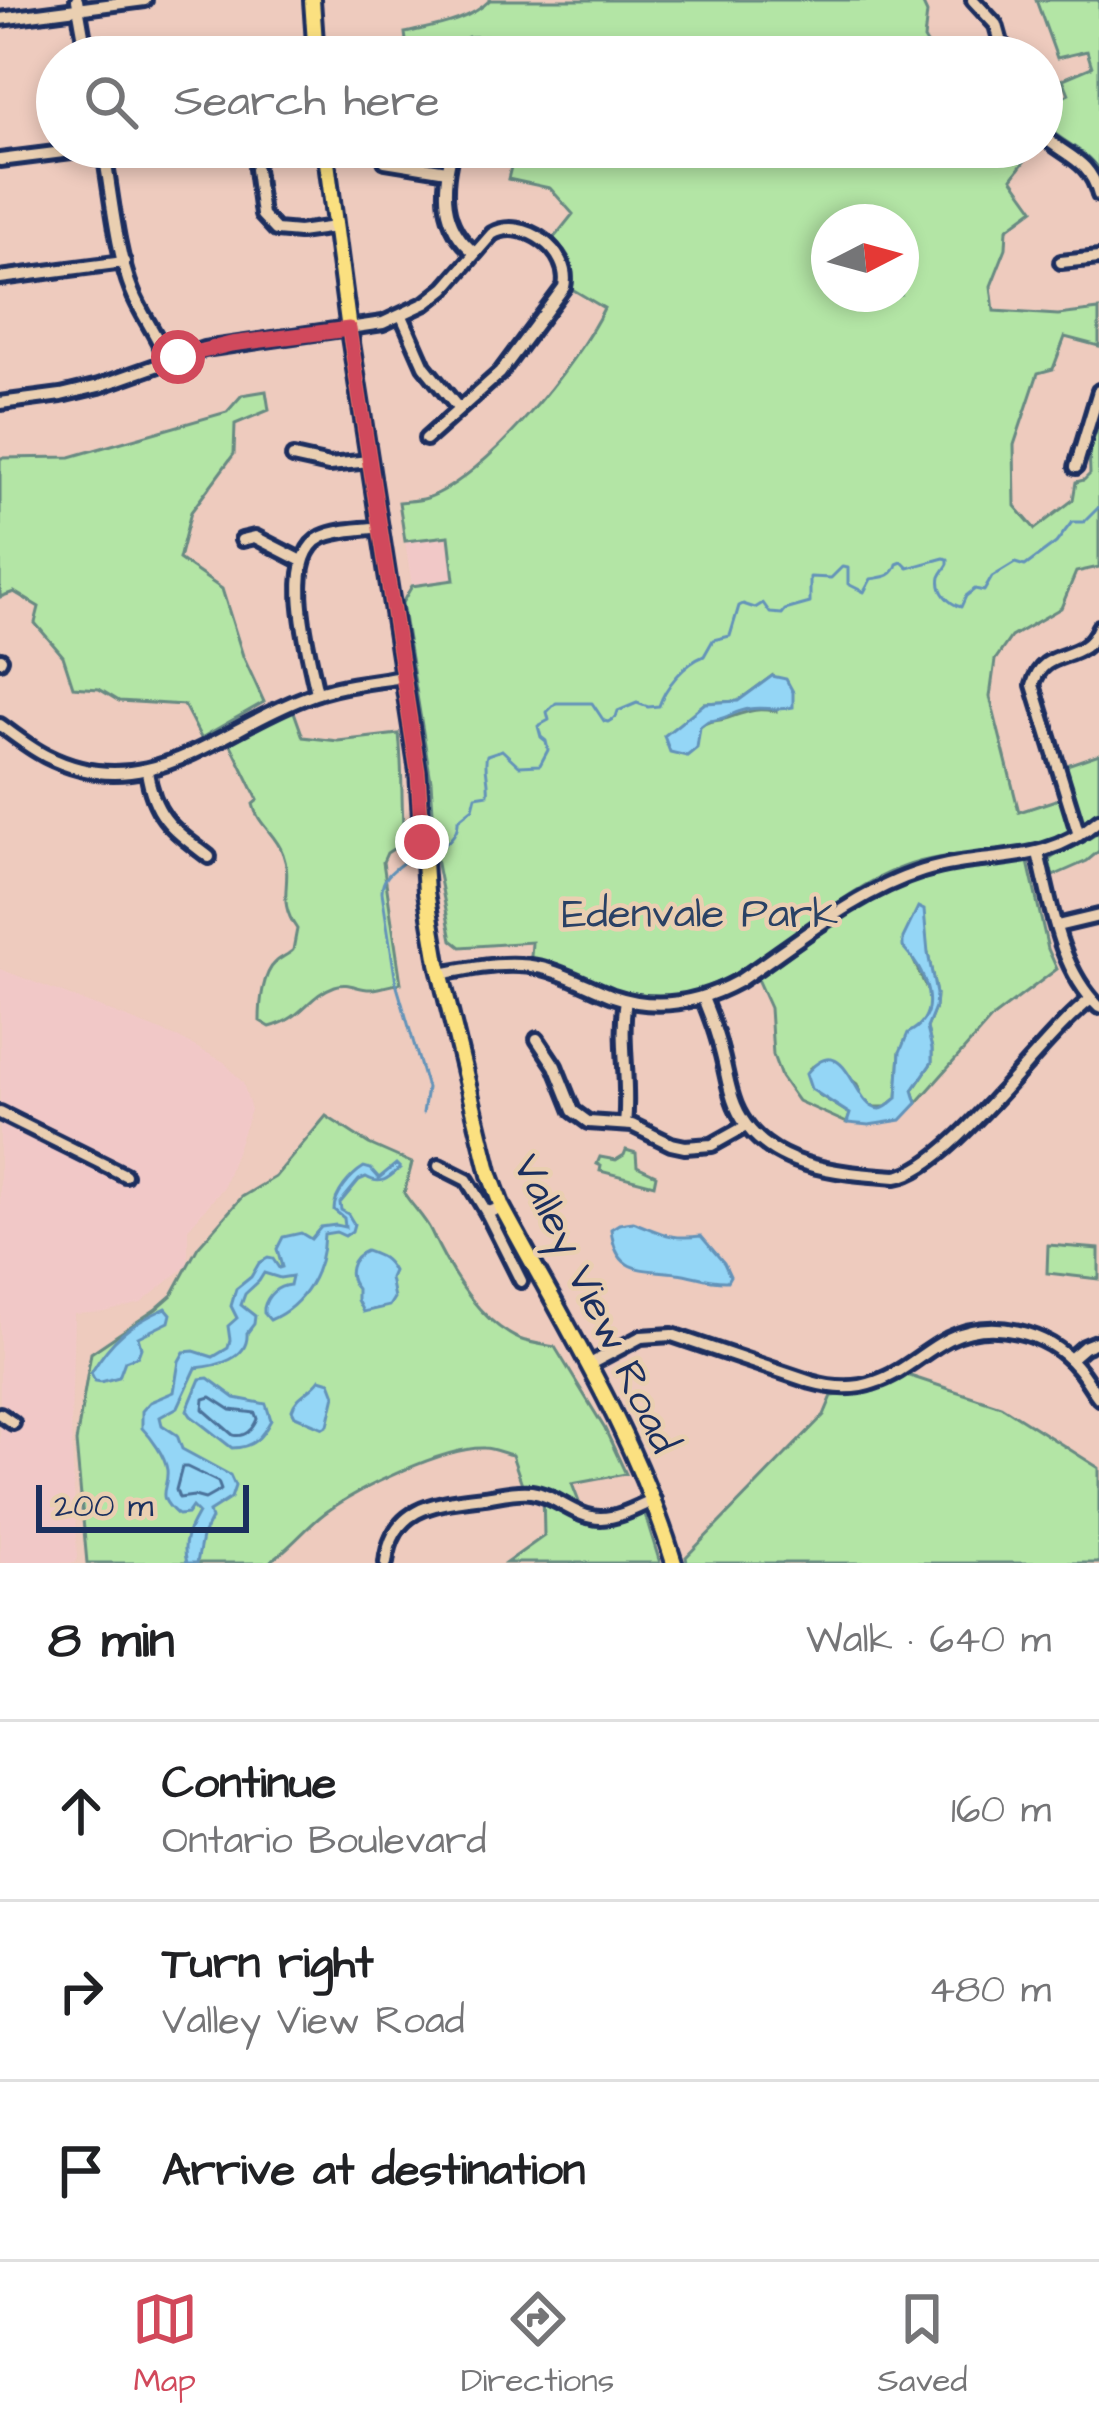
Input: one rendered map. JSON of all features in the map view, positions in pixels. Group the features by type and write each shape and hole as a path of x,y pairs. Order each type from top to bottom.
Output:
{"main road":[{"path":"312,0 315,36"},
{"name":"Valley View Road","path":"327,168 418,772 426,892 440,974 484,1155 502,1207 618,1421 654,1500 674,1563"}],"street":[{"path":"0,19 78,4 145,0"},
{"path":"973,0 996,25 999,36"},
{"path":"78,4 83,36"},
{"path":"1063,152 1084,165 1099,195"},
{"path":"0,160 36,155"},
{"path":"107,168 131,289 167,360"},
{"path":"429,168 447,171"},
{"path":"448,168 452,229 475,254"},
{"path":"256,169 262,215 276,230 334,227"},
{"path":"0,403 99,386 167,360 231,344 383,323 445,288 492,233 521,229 561,258 566,277 560,296 510,361 426,440"},
{"path":"1061,262 1099,258"},
{"path":"0,278 124,262"},
{"path":"402,316 424,366 458,408"},
{"path":"1076,467 1099,392"},
{"path":"293,457 329,465 370,461"},
{"path":"316,694 301,600 302,561 322,537 380,527"},
{"path":"242,540 255,537 302,561"},
{"path":"1079,835 1033,685 1044,664 1085,648 1099,627"},
{"path":"0,725 65,765 108,773 147,771 316,694 404,676"},
{"path":"147,771 160,814 209,857"},
{"path":"440,974 519,964 626,1000 656,1004 703,998 739,981 854,903 900,880 949,865 1038,853 1079,835 1099,820"},
{"path":"703,998 734,1103 746,1126 765,1145 796,1162 896,1177 918,1170 954,1146 1062,1024 1095,1003 1069,964 1038,853"},
{"path":"1057,926 1099,916"},
{"path":"625,1124 622,1032 626,1000"},
{"path":"537,1039 555,1066 573,1111 588,1122 625,1124 685,1147 712,1145 746,1126"},
{"path":"0,1113 124,1175"},
{"path":"439,1166 467,1180 518,1275 531,1262"},
{"path":"487,1213 502,1207"},
{"path":"588,1365 627,1342 657,1334 687,1339 826,1386 858,1387 888,1377 949,1339 1001,1329 1036,1337 1070,1359 1099,1398"},
{"path":"1070,1359 1099,1341"},
{"path":"0,1414 13,1423"},
{"path":"386,1563 398,1527 430,1505 535,1492 600,1518 654,1500"}],"shaded area":[{"path":"448,535 454,580 412,586 405,541"},
{"path":"0,969 179,1038 224,1062 243,1083 251,1110 223,1188 188,1229 188,1265 141,1303 74,1314 75,1563 0,1563"}],"green space":[{"path":"490,0 921,0 927,13 924,36 405,36"},
{"path":"1036,0 1099,0 1099,171 1063,140 1063,97 1069,94 1063,79 1092,67 1087,51 1063,57 1063,36 1049,36"},
{"name":"Edenvale Park","path":"511,168 1019,168 1012,178 1034,209 1007,229 1006,248 991,286 994,311 1058,315 1099,310 1099,346 1065,337 1053,369 1038,373 1014,445 1015,506 1035,529 1073,500 1076,482 1090,474 1089,445 1099,412 1099,567 1076,572 1061,608 1011,637 995,660 990,697 1019,812 1062,798 1069,832 1025,850 945,857 901,868 840,901 749,965 685,994 637,996 606,987 531,957 532,942 461,947 452,940 436,859 431,781 402,603 412,586 454,580 449,536 405,541 399,502 427,498 450,486 502,444 552,387 591,331 604,308 572,289 570,261 553,239 573,214 550,188 508,179","holes":["772,676 776,711 761,710 700,727 692,716 705,703 738,701"]},
{"path":"266,391 269,410 235,424 234,454 191,512 179,559 222,589 243,656 264,702 201,738 184,705 119,701 99,689 73,687 63,656 35,623 39,607 14,592 0,597 0,458 70,457 227,412 242,395"},
{"path":"293,709 303,737 338,741 399,734 404,842 387,853 383,862 401,983 372,989 335,986 270,1027 260,1021 265,982 271,967 293,950 297,929 287,908 283,854 255,811 253,804 258,800 230,743"},
{"path":"1099,754 1099,813 1088,822 1078,817 1064,766"},
{"path":"1099,832 1099,851 1053,876 1049,860"},
{"path":"1028,862 1057,969 993,1017 917,1103 913,1090 932,1062 927,1028 936,994 928,953 912,957 930,996 930,1008 900,1052 897,1098 886,1107 873,1107 862,1098 857,1084 825,1060 810,1068 818,1094 850,1114 847,1123 798,1101 773,1055 770,1008 757,979 896,887 944,871"},
{"path":"326,1116 369,1144 412,1163 404,1193 477,1307 504,1331 555,1347 605,1429 626,1474 572,1484 586,1520 611,1524 644,1511 660,1563 506,1563 544,1536 543,1490 522,1484 512,1455 484,1448 446,1454 358,1493 325,1513 268,1563 87,1563 76,1442 91,1353 172,1295 198,1247 242,1197 275,1177"},
{"path":"626,1150 636,1153 637,1166 656,1175 654,1185 600,1171 600,1157 616,1160"},
{"path":"1048,1245 1099,1249 1099,1279 1047,1273"},
{"path":"907,1375 1001,1406 1099,1468 1099,1563 687,1563 686,1557 824,1415 832,1396 875,1391"}],"water":[{"path":"772,676 786,679 793,692 793,707 749,709 708,721 700,727 697,748 687,756 670,752 664,736 705,703 738,701"},
{"path":"918,907 924,910 936,994 927,1028 932,1062 913,1090 917,1103 901,1120 847,1123 850,1114 811,1089 806,1074 820,1061 831,1059 840,1064 871,1106 882,1109 897,1098 900,1052 908,1033 926,1015 928,1004 924,980 903,947"},
{"path":"396,1164 400,1168 385,1180 359,1180 340,1203 354,1224 352,1231 345,1236 324,1234 310,1285 293,1305 270,1320 264,1313 268,1299 277,1289 290,1285 292,1276 264,1273 241,1305 255,1316 243,1349 222,1363 196,1368 178,1407 160,1417 162,1425 177,1435 182,1449 230,1475 235,1486 231,1498 209,1512 197,1563 187,1563 185,1542 198,1513 192,1507 178,1515 166,1502 166,1465 142,1428 142,1411 150,1402 174,1392 184,1352 213,1357 228,1348 228,1326 237,1318 231,1306 236,1289 268,1258 282,1267 277,1249 283,1237 301,1233 311,1239 321,1227 345,1227 344,1218 334,1210 344,1186 364,1167 379,1178"},
{"path":"633,1222 674,1236 701,1236 730,1276 727,1281 714,1280 633,1267 618,1255 611,1229"},
{"path":"366,1251 382,1258 393,1271 394,1298 389,1306 363,1312 350,1273 353,1262"},
{"path":"166,1308 171,1314 169,1322 138,1337 138,1356 125,1361 119,1377 95,1381 91,1373 106,1350 132,1327"},
{"path":"208,1378 235,1398 266,1404 271,1420 256,1440 232,1448 191,1416 187,1410 200,1379"},
{"path":"320,1379 330,1382 335,1395 328,1425 323,1428 295,1416 292,1410"}],"waterway":[{"path":"431,852 446,844 458,820 473,808 476,796 488,794 487,755 502,750 519,766 540,765 548,750 538,726 549,720 547,712 556,703 592,703 608,722 618,711 637,703 659,706 676,677 704,656 713,640 730,636 739,606 755,608 763,603 770,613 782,614 810,603 810,577 831,578 842,567 848,568 848,584 864,592 871,579 891,574 897,564 908,568 944,558 948,564 940,587 948,600 961,607 975,589 984,591 992,577 1015,563 1025,566 1056,543 1072,522 1084,522 1099,507"},
{"path":"409,858 387,876 382,892 396,983 427,1088 423,1113"}],"route":[{"path":"178,357 231,344 349,329 418,772 422,842"}]}
